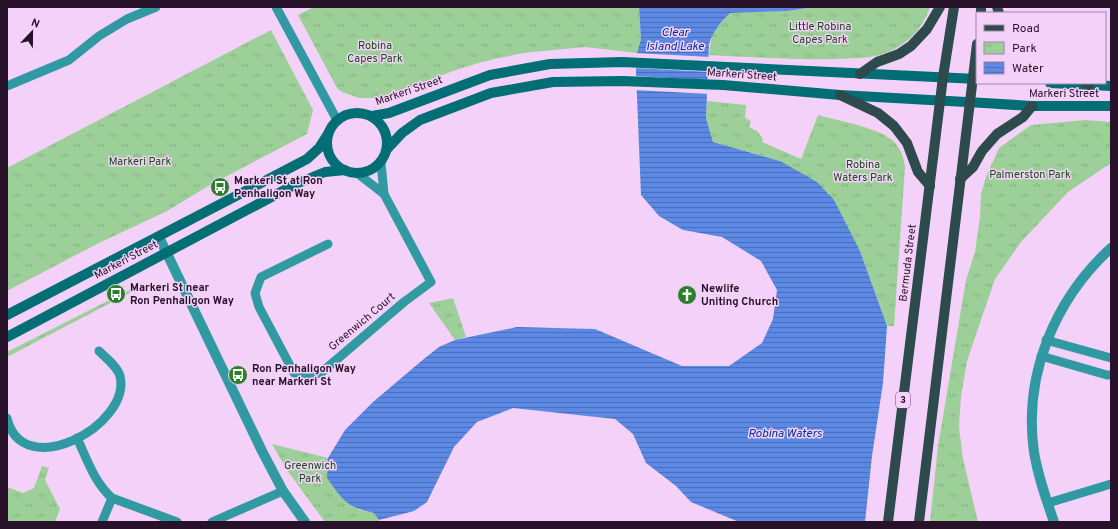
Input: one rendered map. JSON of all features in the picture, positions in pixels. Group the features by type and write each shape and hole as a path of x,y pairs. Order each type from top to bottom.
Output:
{"main road":[{"path":"860,74 877,62 899,54 911,46 927,29 940,7"},
{"name":"Bermuda Street","path":"888,522 940,100 954,7"},
{"name":"Markeri Street","path":"372,116 389,113 490,75 550,64 622,62 975,79"},
{"path":"919,522 960,179 970,102 975,79 976,62"},
{"name":"Markeri Street","path":"387,149 402,133 420,120 491,93 553,82 622,81 1032,106 1111,106"},
{"name":"Markeri Street","path":"1087,84 1111,86"},
{"path":"840,95 878,113 894,126 907,143 918,172 930,186"},
{"path":"960,179 973,167 986,146 997,134 1023,117 1032,106"},
{"path":"354,113 363,113 372,116 380,122 388,139 387,149 381,162 370,170 357,173 345,170 333,161 329,153 328,134 337,120 354,113"},
{"name":"Markeri Street","path":"7,315 307,159 319,148 328,134"},
{"name":"Markeri Street","path":"7,336 296,184 325,172 345,170"}],"street":[{"path":"7,86 70,60 99,36 127,20 156,7"},
{"path":"276,7 337,120"},
{"name":"Greenwich Court","path":"328,244 261,276 255,294 259,307 294,373 305,378 322,372 404,302 431,282 384,194 381,162"},
{"name":"Greenwich Court","path":"357,173 384,194"},
{"path":"159,237 283,492 305,522"},
{"path":"1054,522 1037,467 1032,433 1034,393 1041,356 1046,340 1068,298 1098,259 1111,248"},
{"path":"1046,340 1111,358"},
{"path":"7,418 15,435 23,444 42,449 77,438 103,420 111,412 120,388 117,370 99,351"},
{"path":"1041,356 1106,375 1111,375"},
{"path":"77,438 94,476 105,492 112,498 177,522"},
{"path":"1048,503 1111,484"},
{"path":"212,522 283,492"},
{"path":"102,522 112,498"}],"green space":[{"name":"Robina Capes Park","path":"314,7 639,7 641,39 637,53 585,47 523,53 482,62 456,70 381,98 359,98 342,92 337,88 298,15"},
{"name":"Little Robina Capes Park","path":"813,7 930,7 922,24 911,37 896,48 879,55 863,58 805,59 709,55 712,33 730,13 788,11"},
{"name":"Markeri Park","path":"271,30 313,110 307,134 210,185 167,211 97,244 7,291 7,168"},
{"name":"Robina Waters Park","path":"707,101 746,105 745,118 751,121 749,127 757,131 763,139 762,142 801,159 818,115 871,129 890,138 896,144 900,150 905,167 894,326 887,326 860,251 780,161 713,142 706,118"},
{"name":"Palmerston Park","path":"1085,120 1111,122 1111,163 1068,192 1021,242 995,279 967,361 961,396 959,427 963,459 978,522 930,522 938,446 966,280 975,252 980,217 981,194 986,177 999,148 1031,125"},
{"path":"141,284 145,285 7,357 7,352"},
{"path":"453,298 466,337 455,340 429,303"},
{"name":"Greenwich Park","path":"272,444 328,458 327,478 359,510 374,513 379,520 378,522 325,522 287,470"},
{"path":"42,466 49,468 45,480 60,509 55,522 7,522 7,487 23,493 34,488"}],"water":[{"name":"Robina Waters","path":"639,7 813,7 788,11 730,13 726,17 715,31 709,44 706,118 713,142 780,161 817,182 834,200 860,251 887,326 883,383 872,456 865,522 739,522 691,502 676,486 646,463 633,434 615,419 513,408 477,422 454,447 427,502 414,511 379,520 374,513 351,505 346,502 337,492 327,478 328,458 345,430 373,402 425,358 439,347 455,340 517,327 595,329 682,366 729,366 762,343 773,319 777,290 761,261 722,237 683,230 659,216 641,195 636,72 637,53 641,39"}],"pier":[{"path":"635,53 711,57 711,72 634,68"},
{"path":"634,76 710,80 710,94 634,90"}],"place":[{"name":"Markeri St at Ron Penhaligon Way","path":"220,187"},
{"name":"Markeri St near Ron Penhaligon Way","path":"116,294"},
{"name":"Newlife Uniting Church","path":"687,295"},
{"name":"Ron Penhaligon Way near Markeri St","path":"238,375"}],"water label":[{"name":"Clear Island Lake","path":"675,40"}]}
